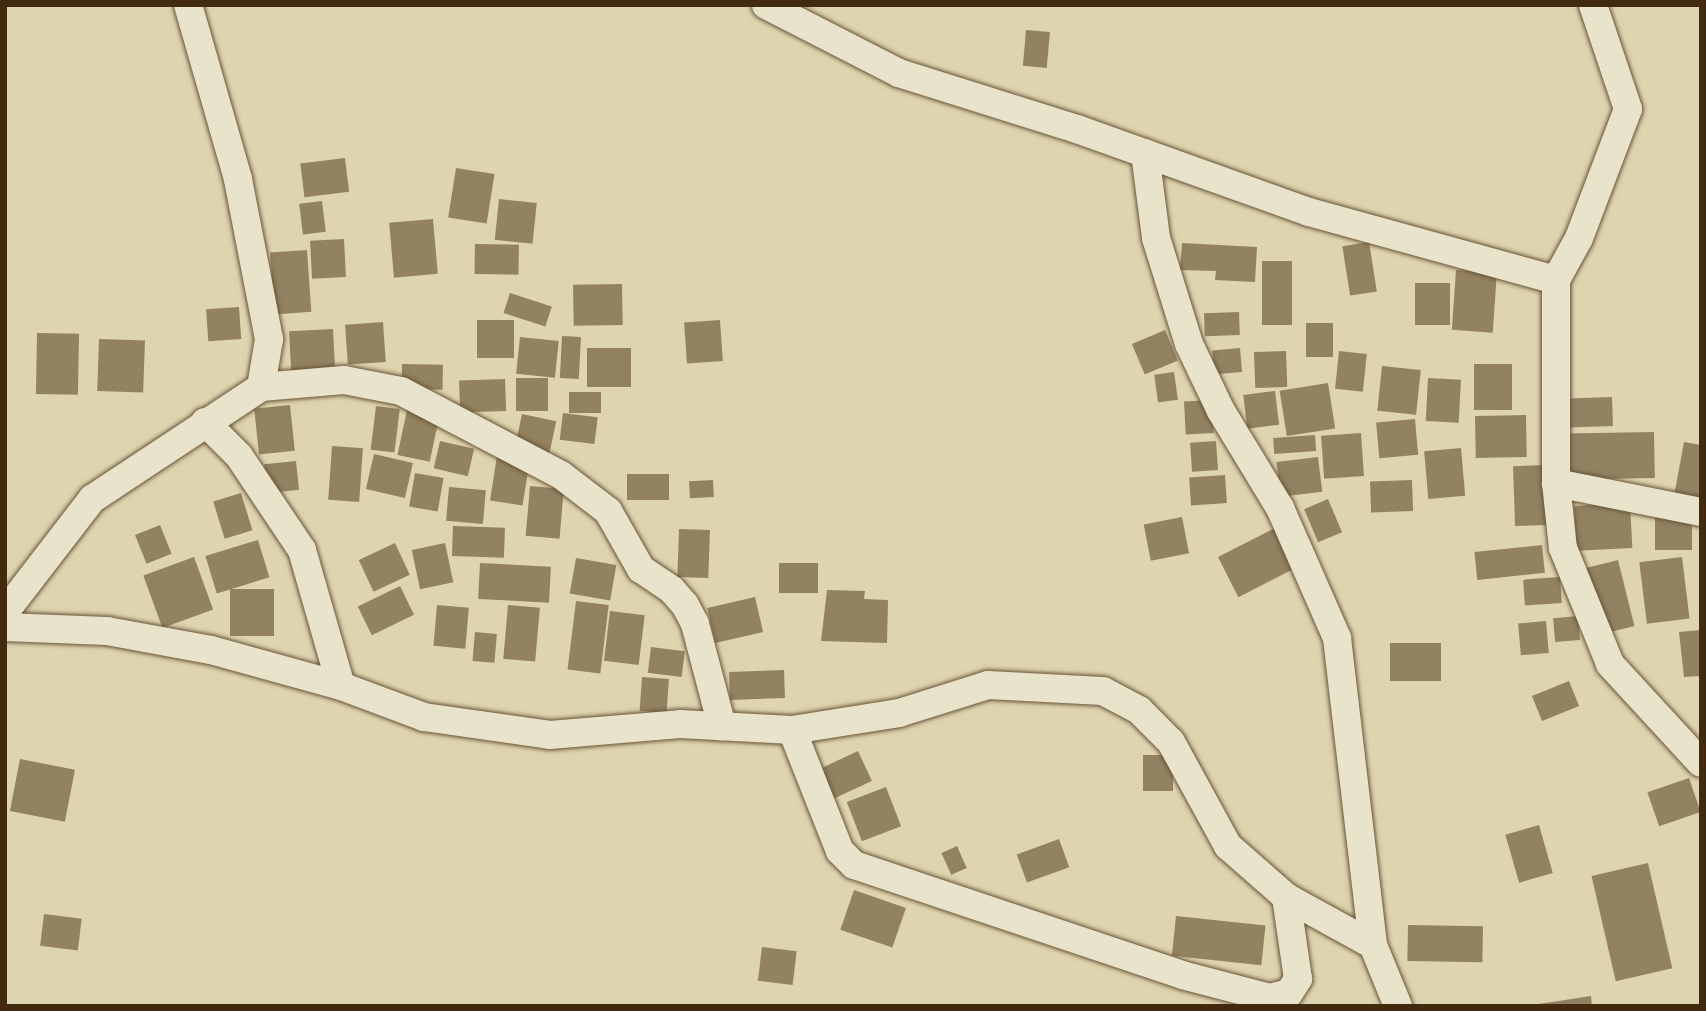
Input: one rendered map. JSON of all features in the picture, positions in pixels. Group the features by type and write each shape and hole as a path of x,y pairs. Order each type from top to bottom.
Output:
{"street":[{"path":"188,5 238,179 269,339 261,387"},
{"path":"766,5 899,73 1145,153 1309,212 1556,280"},
{"path":"1593,5 1628,109 1578,238 1556,280 1556,483 1563,548 1610,664 1701,763"},
{"path":"1145,153 1156,238 1189,344 1221,411 1280,508 1337,638 1373,945 1398,1006"},
{"path":"5,612 92,499 261,387 344,380 401,391 561,475 608,511 641,569 685,605 695,624 722,726"},
{"path":"205,422 239,456 302,550 341,686"},
{"path":"1556,483 1701,512"},
{"path":"5,627 120,633 211,650 341,686 424,718 550,735 680,723 792,730 899,713 988,685 1103,691 1139,710 1171,742 1228,846 1286,897 1373,945"},
{"path":"792,730 840,851 854,864 1169,971 1270,998 1289,993 1298,979 1286,897"}],"building":[{"path":"1026,30 1050,32 1047,68 1023,66"},
{"path":"345,158 349,192 304,197 300,163"},
{"path":"456,168 495,174 487,223 448,217"},
{"path":"499,199 537,203 533,244 495,240"},
{"path":"322,201 326,232 303,235 299,204"},
{"path":"433,219 438,274 394,278 389,223"},
{"path":"344,239 346,277 312,279 310,241"},
{"path":"1369,242 1377,291 1350,296 1342,246"},
{"path":"1182,243 1257,247 1255,282 1215,280 1216,271 1180,270"},
{"path":"475,244 519,245 518,275 474,274"},
{"path":"307,250 311,312 274,314 270,253"},
{"path":"1262,261 1292,261 1292,325 1262,325"},
{"path":"1456,270 1497,273 1493,333 1452,330"},
{"path":"1415,283 1450,283 1450,325 1415,325"},
{"path":"622,284 623,325 574,326 573,285"},
{"path":"510,293 552,307 545,327 504,313"},
{"path":"239,307 241,339 208,341 206,309"},
{"path":"1239,312 1240,335 1205,336 1204,313"},
{"path":"477,320 514,320 514,358 477,358"},
{"path":"720,320 723,361 687,363 684,323"},
{"path":"383,322 386,362 348,365 345,325"},
{"path":"1306,323 1333,323 1333,357 1306,357"},
{"path":"333,329 335,371 291,373 289,331"},
{"path":"1165,330 1178,360 1145,374 1132,344"},
{"path":"37,333 79,334 78,395 36,394"},
{"path":"562,336 581,337 579,379 560,378"},
{"path":"520,337 559,341 555,378 516,374"},
{"path":"99,339 145,341 143,393 97,391"},
{"path":"587,348 631,348 631,387 587,387"},
{"path":"1240,348 1242,372 1214,374 1212,350"},
{"path":"1286,351 1287,387 1255,388 1254,352"},
{"path":"1339,351 1367,354 1363,392 1335,389"},
{"path":"402,364 443,365 443,390 402,389"},
{"path":"1474,364 1512,364 1512,410 1474,410"},
{"path":"1382,366 1421,370 1416,415 1377,411"},
{"path":"1174,372 1178,400 1158,403 1154,375"},
{"path":"516,378 548,378 548,411 516,411"},
{"path":"1428,378 1461,380 1459,423 1426,421"},
{"path":"505,379 506,411 460,413 459,381"},
{"path":"1328,383 1335,428 1287,436 1280,391"},
{"path":"1275,391 1279,425 1247,429 1243,395"},
{"path":"569,392 601,392 601,413 569,413"},
{"path":"1612,397 1613,426 1569,428 1568,399"},
{"path":"1212,400 1214,433 1186,434 1184,401"},
{"path":"290,405 295,451 259,455 254,409"},
{"path":"376,406 400,409 394,453 371,450"},
{"path":"407,410 439,417 430,462 397,455"},
{"path":"563,413 598,417 594,444 560,440"},
{"path":"522,414 556,421 549,456 515,448"},
{"path":"1526,415 1527,457 1476,458 1475,416"},
{"path":"1415,419 1418,455 1379,458 1376,422"},
{"path":"1654,432 1655,478 1565,480 1564,434"},
{"path":"1361,433 1364,476 1324,479 1321,436"},
{"path":"1315,435 1316,451 1274,454 1273,438"},
{"path":"440,441 474,449 468,476 434,468"},
{"path":"1216,441 1218,470 1192,472 1190,443"},
{"path":"1684,442 1701,445 1701,501 1674,496"},
{"path":"332,446 363,448 359,502 328,500"},
{"path":"1461,448 1465,496 1428,499 1424,451"},
{"path":"374,454 413,463 405,498 366,489"},
{"path":"497,456 530,461 523,506 490,500"},
{"path":"1318,457 1322,492 1281,497 1276,462"},
{"path":"296,461 299,490 267,493 264,464"},
{"path":"1546,465 1548,525 1515,526 1513,466"},
{"path":"415,473 444,478 438,512 409,506"},
{"path":"627,474 669,474 669,500 627,500"},
{"path":"1225,475 1227,503 1191,505 1189,478"},
{"path":"713,480 714,497 690,498 689,481"},
{"path":"1412,480 1413,511 1371,512 1370,481"},
{"path":"530,486 564,489 560,539 526,536"},
{"path":"449,487 486,490 483,524 446,521"},
{"path":"241,493 252,530 225,539 213,501"},
{"path":"1328,499 1342,532 1318,542 1304,509"},
{"path":"1630,503 1632,548 1576,551 1574,506"},
{"path":"1655,516 1692,516 1692,550 1655,550"},
{"path":"1182,517 1189,553 1151,561 1144,524"},
{"path":"160,525 172,554 147,564 135,535"},
{"path":"453,526 505,528 504,558 452,556"},
{"path":"1275,528 1295,568 1238,597 1218,557"},
{"path":"679,529 710,530 708,578 677,577"},
{"path":"258,540 269,577 217,593 205,556"},
{"path":"395,543 410,575 374,592 359,560"},
{"path":"445,543 453,582 420,589 412,550"},
{"path":"1542,545 1545,573 1477,580 1474,552"},
{"path":"194,557 213,610 162,628 143,575"},
{"path":"1682,557 1690,619 1647,624 1639,562"},
{"path":"576,558 616,565 610,601 570,593"},
{"path":"1618,560 1634,626 1602,634 1586,568"},
{"path":"480,563 551,567 549,603 478,599"},
{"path":"779,563 818,563 818,593 779,593"},
{"path":"1560,577 1562,603 1525,606 1523,580"},
{"path":"400,586 414,615 372,635 358,607"},
{"path":"230,589 274,589 274,636 230,636"},
{"path":"827,590 865,591 864,599 888,600 887,643 821,641"},
{"path":"755,597 763,632 715,643 707,608"},
{"path":"576,601 609,605 600,674 568,669"},
{"path":"437,605 469,608 465,649 433,646"},
{"path":"508,605 540,608 535,662 503,659"},
{"path":"610,611 645,615 639,665 604,661"},
{"path":"1578,616 1580,640 1555,642 1553,618"},
{"path":"1546,621 1549,653 1521,655 1518,623"},
{"path":"1701,630 1701,676 1684,677 1679,632"},
{"path":"475,632 497,634 494,663 472,661"},
{"path":"1390,643 1441,643 1441,681 1390,681"},
{"path":"651,647 685,651 682,677 648,673"},
{"path":"784,670 785,698 730,700 729,672"},
{"path":"642,677 669,679 667,713 640,711"},
{"path":"1569,681 1579,706 1542,721 1532,696"},
{"path":"858,751 872,781 830,800 816,770"},
{"path":"1143,755 1173,755 1173,791 1143,791"},
{"path":"20,759 75,770 65,822 10,811"},
{"path":"1689,778 1701,812 1659,826 1647,792"},
{"path":"886,787 901,826 862,841 847,802"},
{"path":"1539,825 1553,873 1519,883 1505,835"},
{"path":"1059,839 1069,867 1027,883 1017,854"},
{"path":"957,846 967,868 951,875 941,853"},
{"path":"1648,863 1672,968 1616,981 1591,876"},
{"path":"854,890 906,908 892,948 840,930"},
{"path":"44,914 82,919 78,950 40,946"},
{"path":"1176,916 1266,925 1261,965 1172,956"},
{"path":"1408,925 1483,926 1482,962 1407,961"},
{"path":"762,947 797,951 793,985 758,981"},
{"path":"1591,996 1592,1006 1539,1006 1539,1004"}]}
